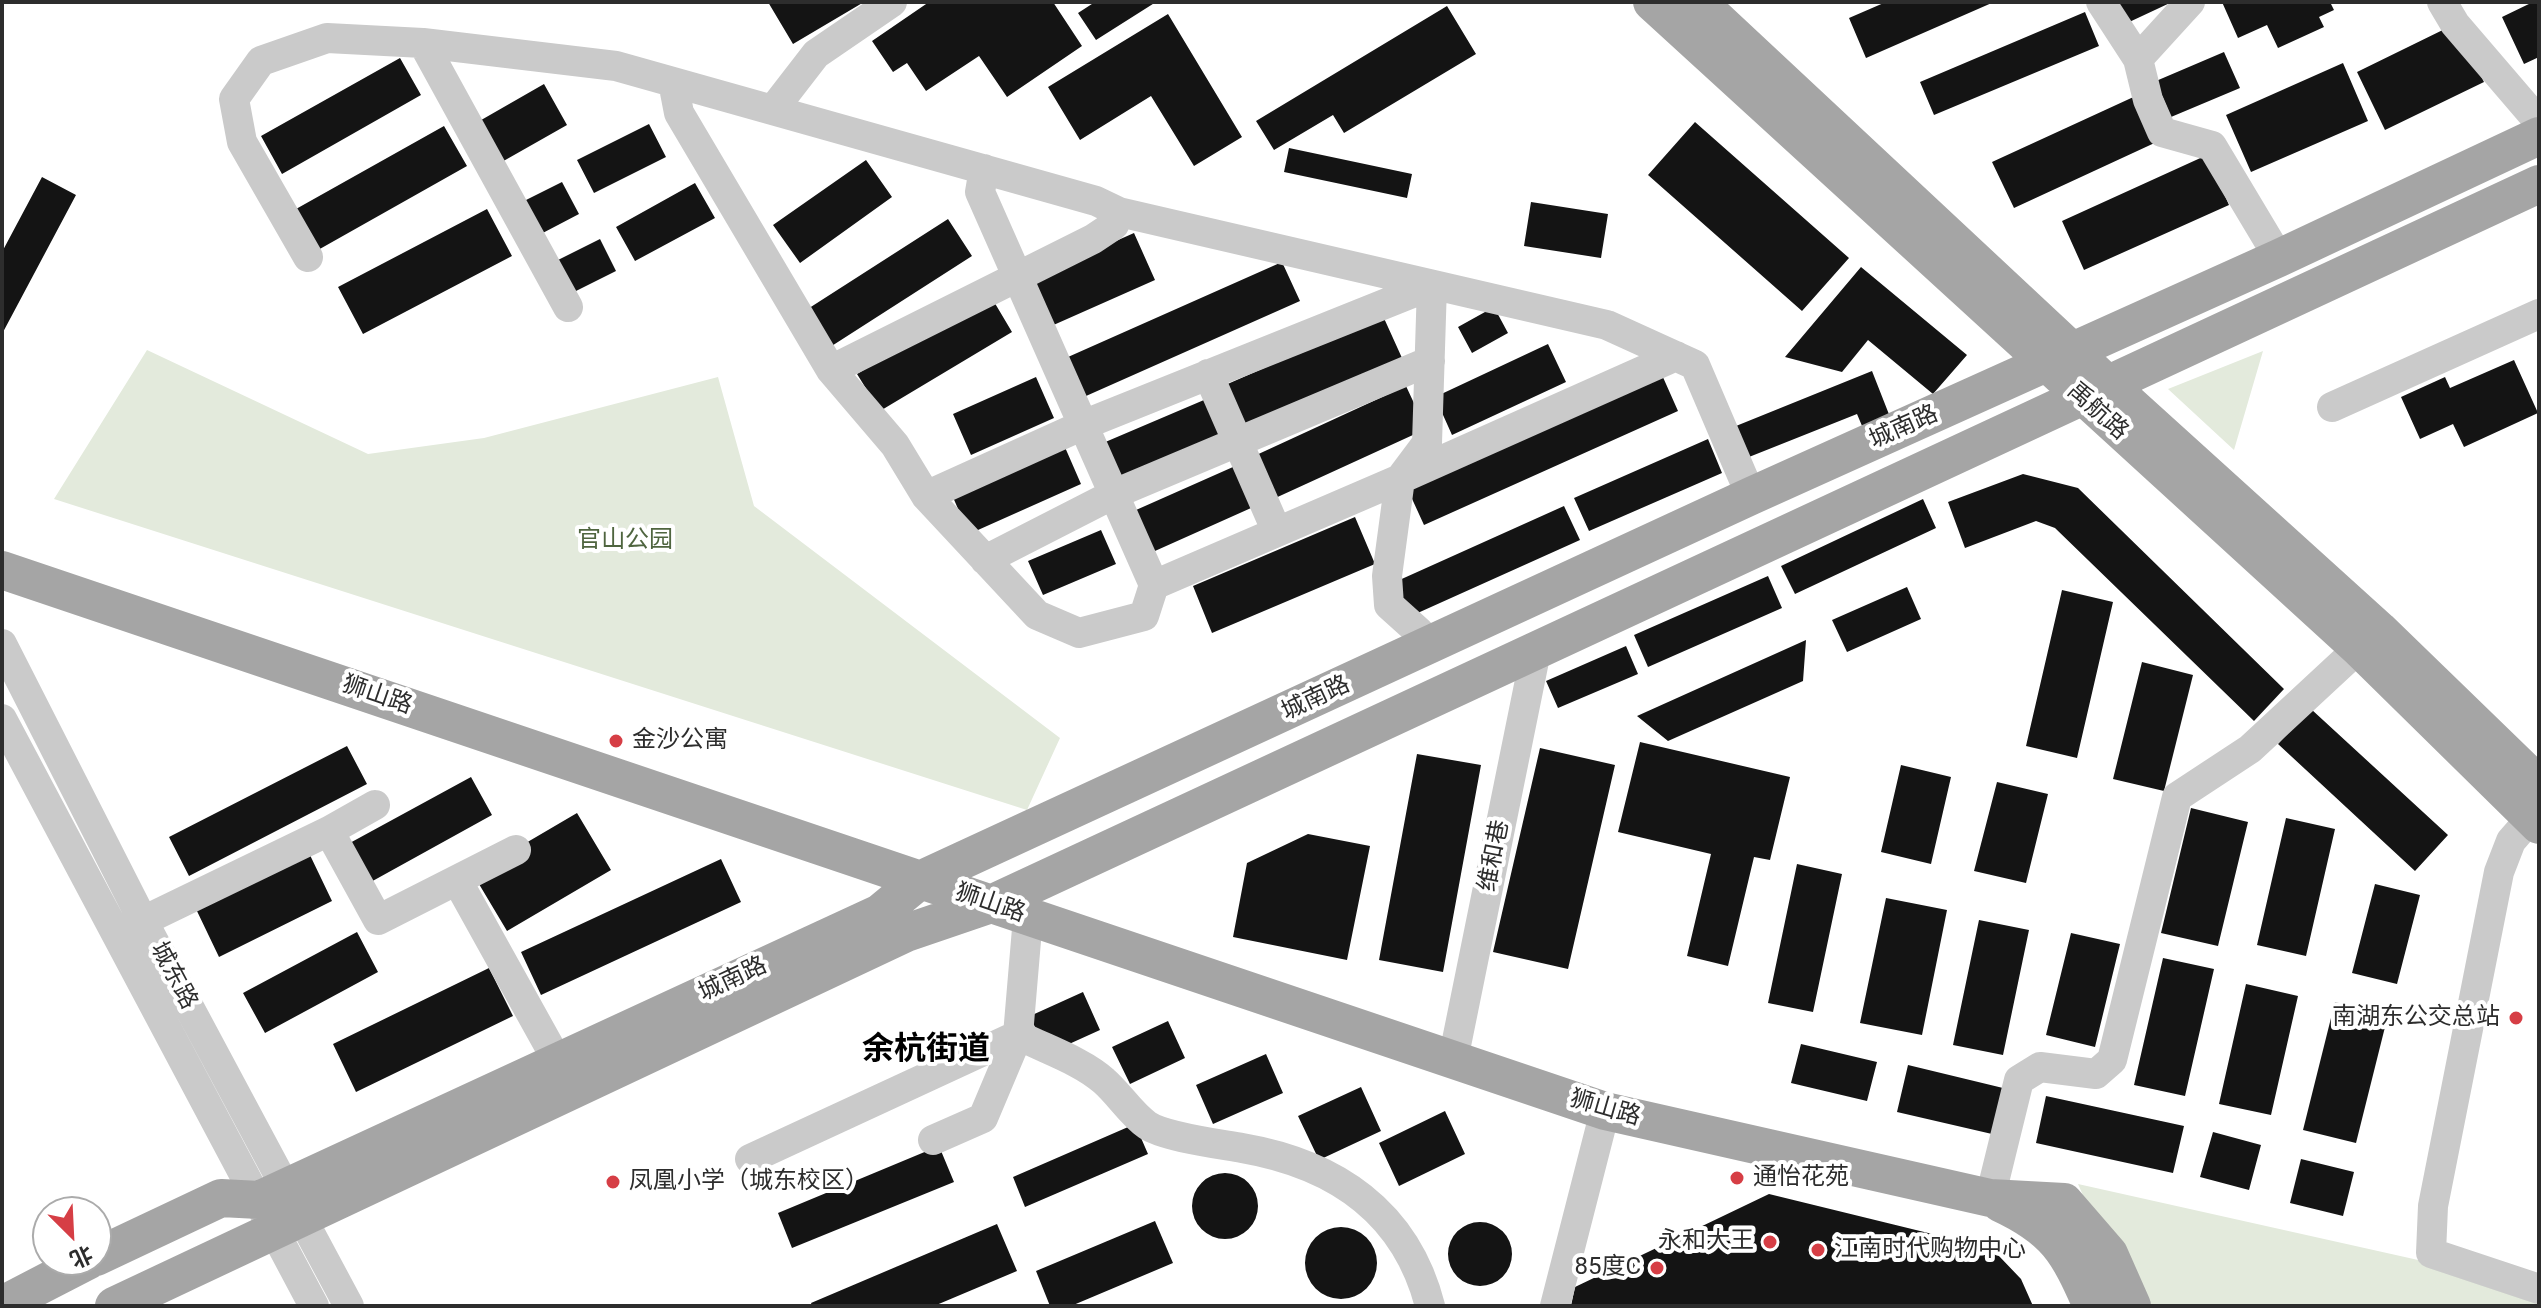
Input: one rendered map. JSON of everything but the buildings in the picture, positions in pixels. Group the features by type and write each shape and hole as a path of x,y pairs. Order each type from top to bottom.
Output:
{"main road":[{"name":"禹航路","path":"1652,2 2060,359"},
{"name":"禹航路","path":"1698,2 2060,359 2369,639 2537,809"},
{"name":"城南路","path":"114,1306 281,1209 558,1062 880,913 920,880 1751,496 2060,359 2539,136"},
{"name":"城南路","path":"112,1249 221,1198 281,1209 906,933 991,904 2539,184"},
{"name":"狮山路","path":"2,570 1605,1111 1990,1198 2064,1202 2109,1254 2132,1306"},
{"name":"狮山路","path":"1990,1198 2025,1214 2059,1240 2092,1306"},
{"path":"2,1305 58,1276"}],"street":[{"path":"775,107 816,54 892,2"},
{"path":"2101,2 2138,59 2148,100 2162,132 2212,146 2279,258"},
{"path":"2138,59 2190,2"},
{"path":"2442,2 2455,24 2539,122"},
{"path":"308,257 242,142 234,99 261,61 327,38 423,43 616,66 775,107 1096,201 1119,212 1607,325 1695,365 1751,496"},
{"path":"423,43 568,307"},
{"path":"673,82 679,113 831,370 895,445 926,496 1037,615 1079,633 1144,616 1154,585 980,192 984,169"},
{"path":"831,370 1093,239 1114,225 1119,212"},
{"path":"926,496 1083,425 1432,285"},
{"path":"1420,651 1419,632 1389,605 1387,576 1400,479 1427,443 1432,285"},
{"path":"2332,407 2539,314"},
{"path":"1154,585 1676,356"},
{"path":"985,560 1114,494 1430,361"},
{"path":"1208,374 1240,441 1277,532"},
{"path":"1990,1198 2019,1080 2040,1067 2096,1074 2112,1060 2177,797 2250,749 2369,639"},
{"name":"城东路","path":"2,644 143,921 281,1209 314,1306"},
{"name":"维和巷","path":"1453,1060 1536,651"},
{"name":"城东路","path":"2,719 281,1209 349,1306"},
{"path":"143,921 329,831 375,805"},
{"path":"2537,809 2511,841 2499,872 2433,1206 2431,1253 2539,1289"},
{"path":"329,831 378,920 516,850"},
{"path":"458,882 558,1062"},
{"path":"933,1140 983,1118 1018,1035 1028,917"},
{"path":"750,1159 1018,1035"},
{"path":"1018,1035 1102,1079 1148,1126 1207,1142 1270,1153 1328,1175 1373,1203 1421,1272 1430,1306"},
{"path":"1555,1306 1605,1111"}],"green space":[{"name":"官山公园","path":"147,350 368,454 484,438 718,377 754,506 1060,738 1027,810 54,499"},
{"path":"2263,351 2234,450 2168,389"},
{"path":"2078,1184 2539,1287 2539,1306 2132,1306"}],"place":[{"name":"金沙公寓","path":"616,741"},
{"name":"南湖东公交总站","path":"2516,1018"},
{"name":"通怡花苑","path":"1737,1178"},
{"name":"凤凰小学（城东校区）","path":"613,1182"},
{"name":"永和大王","path":"1770,1242"},
{"name":"江南时代购物中心","path":"1818,1250"},
{"name":"85度C","path":"1657,1268"}],"district":[{"name":"余杭街道","path":"926,1051"}]}
